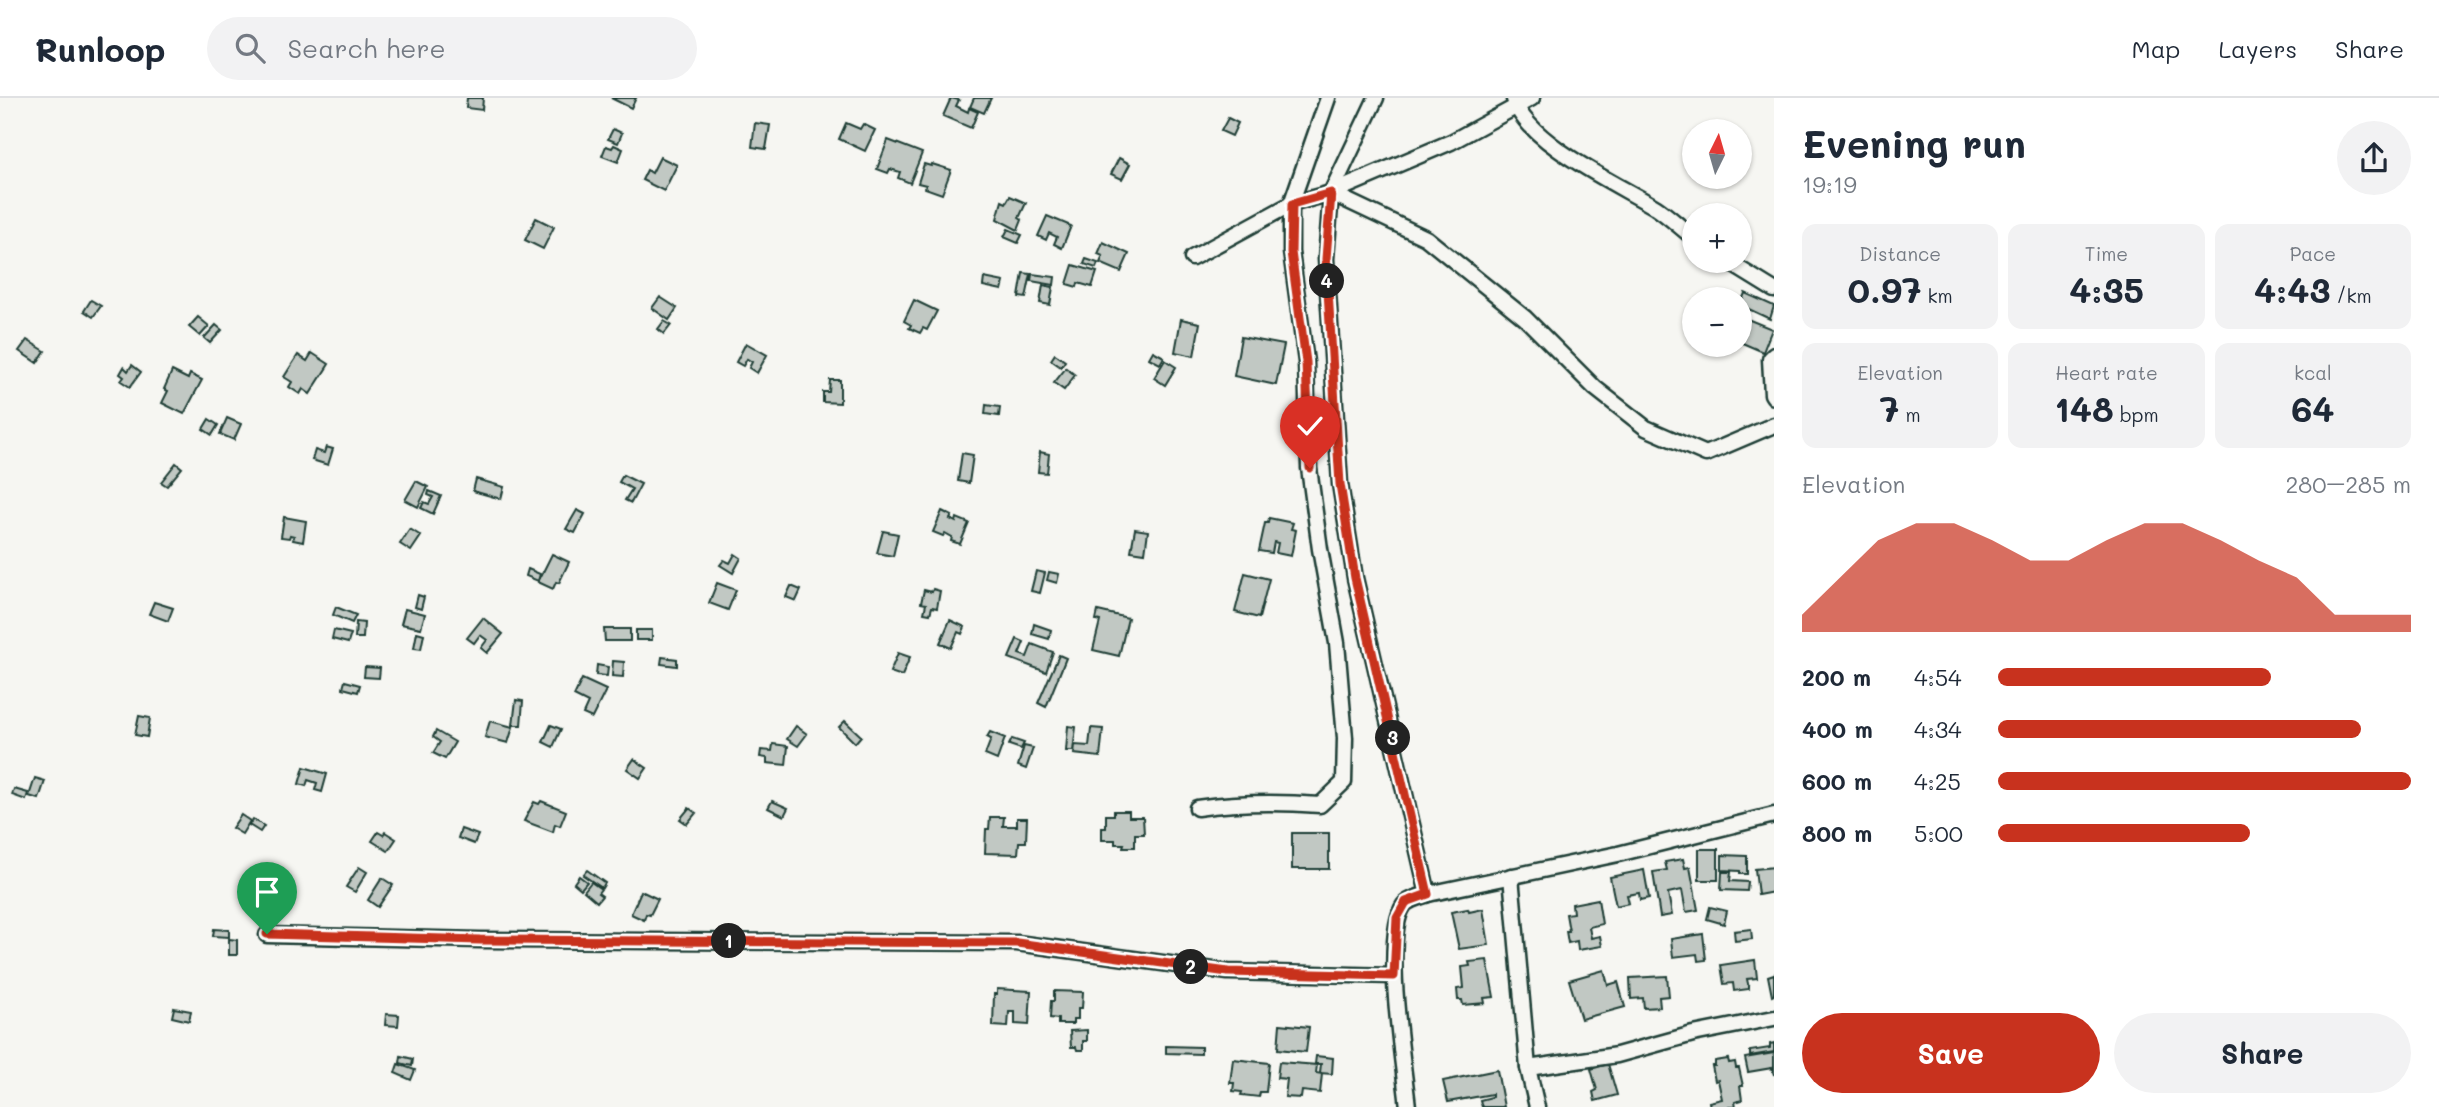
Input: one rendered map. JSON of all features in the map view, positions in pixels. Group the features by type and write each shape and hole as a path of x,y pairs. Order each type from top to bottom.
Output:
{"street":[{"path":"1197,807 1277,802 1320,805 1344,782 1345,738 1336,643 1310,468 1306,362 1291,252 1292,204 1328,98"},
{"path":"1376,98 1331,193 1326,259 1340,484 1355,578 1428,894"},
{"path":"1192,258 1292,204 1331,193 1451,142 1514,102 1532,98"},
{"path":"1514,102 1540,135 1580,163 1658,209 1682,228"},
{"path":"1331,193 1426,238 1525,318 1595,388 1646,428 1706,454 1774,425"},
{"path":"1746,273 1774,290"},
{"path":"1774,355 1770,359 1774,397"},
{"path":"1408,1107 1394,976 1397,918 1406,902 1428,894 1618,854 1774,814"},
{"path":"1511,876 1528,1068 1537,1107"},
{"path":"267,934 494,940 1017,943 1228,972 1394,976"},
{"path":"1528,1068 1617,1055 1693,1034 1774,1018"}],"building":[{"path":"467,98 483,98 482,110 466,108"},
{"path":"611,98 636,98 631,108"},
{"path":"951,98 959,100 956,106 968,112 969,108 978,112 971,128 943,116"},
{"path":"974,98 991,98 984,113 970,107"},
{"path":"1228,118 1238,123 1232,136 1221,131"},
{"path":"755,123 770,125 766,149 752,147"},
{"path":"846,123 860,129 863,124 875,130 865,151 839,139"},
{"path":"613,129 622,133 618,143 608,139"},
{"path":"888,140 922,153 910,183 898,178 900,172 890,169 888,173 877,169"},
{"path":"614,145 623,149 618,162 602,156 606,146 612,148"},
{"path":"660,157 677,165 664,191 642,180 647,170 652,173"},
{"path":"1119,158 1130,164 1122,179 1111,174"},
{"path":"924,164 951,170 942,194 918,183"},
{"path":"1010,196 1026,203 1019,218 1022,220 1018,230 997,219 1002,201 1006,203"},
{"path":"1047,216 1071,226 1062,248 1054,244 1057,237 1049,233 1046,240 1038,236"},
{"path":"536,218 554,227 543,249 525,240"},
{"path":"1008,229 1022,235 1018,243 1004,237"},
{"path":"1103,242 1129,254 1121,272 1100,263 1103,256 1098,254"},
{"path":"1086,259 1098,263 1096,268 1084,264"},
{"path":"1073,265 1097,272 1092,287 1078,283 1077,287 1067,284"},
{"path":"1023,273 1031,274 1026,298 1019,297"},
{"path":"1032,274 1055,277 1054,285 1031,281"},
{"path":"984,278 1004,282 1002,290 983,286"},
{"path":"1043,285 1053,287 1050,305 1040,303"},
{"path":"1752,296 1774,306 1770,319 1752,311"},
{"path":"660,297 677,308 669,320 652,308"},
{"path":"91,300 101,306 93,317 84,311"},
{"path":"914,300 937,311 927,330 923,328 920,333 909,328 911,325 904,321"},
{"path":"198,317 209,326 200,336 189,327"},
{"path":"1181,319 1200,323 1194,356 1175,352"},
{"path":"664,321 671,325 664,334 658,329"},
{"path":"1752,321 1772,329 1763,352 1752,347"},
{"path":"216,325 222,330 210,343 204,338"},
{"path":"1241,337 1284,345 1276,385 1234,376"},
{"path":"27,340 45,351 37,363 19,351"},
{"path":"746,343 767,355 757,373 749,368 752,362 747,359 743,366 736,362"},
{"path":"1153,351 1164,357 1160,364 1149,358"},
{"path":"312,353 329,364 310,394 303,389 300,394 289,387 292,382 284,377 298,355 307,361"},
{"path":"1055,354 1065,361 1061,367 1051,360"},
{"path":"1165,360 1176,367 1165,385 1154,378"},
{"path":"132,365 141,372 130,387 121,381 124,377 120,374 124,367 128,371"},
{"path":"1066,368 1075,375 1064,390 1054,383"},
{"path":"172,371 188,379 190,374 202,380 184,414 162,403 168,391 164,389"},
{"path":"830,380 840,380 840,403 823,402 823,392 829,392"},
{"path":"986,405 1000,407 999,416 985,414"},
{"path":"227,418 241,424 234,440 220,434"},
{"path":"209,419 218,425 212,435 203,429"},
{"path":"326,447 333,449 328,465 312,460 315,450 324,453"},
{"path":"1040,452 1049,454 1047,473 1038,472"},
{"path":"962,453 973,455 969,483 958,481"},
{"path":"176,463 182,468 167,486 161,482"},
{"path":"623,475 641,484 631,503 625,500 632,489 619,482"},
{"path":"476,479 504,487 501,499 473,491"},
{"path":"416,481 428,487 418,507 405,500"},
{"path":"429,491 441,496 433,514 421,508 424,502 429,504 433,497 428,495"},
{"path":"577,510 585,514 575,533 566,529"},
{"path":"942,511 952,516 950,519 956,522 957,518 969,523 960,544 951,541 952,537 945,533 943,536 933,532"},
{"path":"284,517 306,521 303,542 293,540 294,536 290,535 289,538 281,537"},
{"path":"1269,518 1293,523 1291,529 1296,530 1291,556 1276,553 1278,543 1274,542 1272,553 1259,551 1265,523 1268,523"},
{"path":"410,529 421,536 411,551 400,544"},
{"path":"1135,529 1148,531 1145,553 1131,551"},
{"path":"883,531 898,534 893,556 877,553"},
{"path":"552,554 569,562 559,583 556,582 553,589 538,582"},
{"path":"735,554 741,558 733,573 720,565 724,560 730,563"},
{"path":"528,569 540,574 538,581 526,576"},
{"path":"1036,571 1045,573 1040,593 1031,591"},
{"path":"1049,572 1059,574 1057,583 1047,580"},
{"path":"1245,573 1269,579 1259,618 1235,612"},
{"path":"717,583 736,590 728,610 709,603"},
{"path":"791,586 801,590 796,601 786,597"},
{"path":"933,589 940,591 937,608 932,607 930,614 924,613 926,604 921,603 924,590 932,592"},
{"path":"418,595 424,597 421,609 415,607"},
{"path":"154,602 173,608 168,621 149,614"},
{"path":"336,607 356,615 352,623 333,615"},
{"path":"405,609 425,614 421,628 401,624"},
{"path":"1098,611 1128,618 1119,656 1093,650 1100,621 1096,620"},
{"path":"483,618 503,634 487,653 481,648 487,640 480,635 474,643 467,638"},
{"path":"950,620 965,627 962,634 958,632 951,648 940,643"},
{"path":"356,622 364,623 363,638 355,638"},
{"path":"1034,624 1051,630 1049,639 1032,634"},
{"path":"604,629 630,629 630,641 605,641"},
{"path":"334,630 351,634 348,643 332,639"},
{"path":"636,630 652,630 652,640 636,640"},
{"path":"417,632 424,634 421,649 414,648"},
{"path":"1017,639 1024,642 1019,654 1027,657 1032,644 1053,652 1046,672 1009,658"},
{"path":"898,653 910,657 902,676 890,672"},
{"path":"1059,655 1066,658 1046,707 1038,703"},
{"path":"662,657 677,659 677,666 661,664"},
{"path":"613,661 624,662 623,677 612,676"},
{"path":"597,665 608,667 607,676 596,675"},
{"path":"365,667 380,668 379,678 364,677"},
{"path":"582,679 606,690 592,718 583,714 588,703 574,696"},
{"path":"345,681 360,685 358,692 343,688"},
{"path":"516,700 523,701 521,725 513,725"},
{"path":"139,716 150,718 147,737 135,735"},
{"path":"490,721 513,727 508,743 485,737"},
{"path":"845,721 861,736 855,743 839,727"},
{"path":"551,725 561,729 553,747 543,742"},
{"path":"796,726 807,734 798,746 787,739"},
{"path":"1068,726 1076,727 1073,751 1066,751"},
{"path":"1091,728 1103,729 1100,757 1074,754 1075,745 1089,746"},
{"path":"436,731 455,742 445,759 433,753 440,742 433,737"},
{"path":"990,732 1005,738 997,760 985,755 991,739 987,737"},
{"path":"1012,739 1024,743 1021,749 1009,745"},
{"path":"773,744 788,746 786,765 767,763 767,758 760,757 761,750 772,751"},
{"path":"1024,746 1033,748 1026,769 1018,766"},
{"path":"634,759 647,768 640,778 627,769"},
{"path":"304,767 327,774 322,792 315,790 317,783 308,780 306,786 299,784"},
{"path":"35,778 45,781 39,799 29,796"},
{"path":"14,789 28,793 26,800 12,795"},
{"path":"541,801 566,811 560,826 555,824 553,832 524,821 534,802 539,804"},
{"path":"772,801 788,808 784,816 768,808"},
{"path":"689,808 696,813 687,824 680,819"},
{"path":"1114,811 1129,811 1129,817 1143,817 1144,834 1135,834 1135,847 1123,847 1124,844 1115,844 1115,840 1102,840 1106,815 1114,815"},
{"path":"241,815 250,821 242,834 232,828"},
{"path":"990,817 1004,817 1003,826 1017,826 1017,818 1027,818 1026,842 1019,842 1018,854 985,853 986,829 989,829"},
{"path":"253,819 264,826 260,832 249,825"},
{"path":"461,829 478,835 474,844 458,838"},
{"path":"378,832 383,835 385,832 396,839 388,851 372,841"},
{"path":"1292,833 1329,833 1329,869 1292,869"},
{"path":"1699,849 1718,849 1718,880 1699,880"},
{"path":"1722,855 1747,856 1747,874 1722,870"},
{"path":"1683,859 1685,868 1690,867 1698,910 1686,912 1682,890 1668,893 1672,915 1660,917 1653,872 1667,870 1665,862"},
{"path":"359,867 367,872 355,892 346,887"},
{"path":"1774,867 1774,892 1758,895 1755,869"},
{"path":"587,870 605,883 602,888 583,875"},
{"path":"1644,870 1649,898 1640,900 1639,893 1627,895 1629,903 1616,906 1610,877"},
{"path":"1722,872 1731,872 1730,881 1748,882 1747,891 1721,890"},
{"path":"579,876 587,882 581,889 574,883"},
{"path":"382,878 393,885 378,907 368,900"},
{"path":"591,882 601,889 598,893 602,896 597,902 584,891"},
{"path":"641,891 658,899 650,915 646,914 644,920 631,914"},
{"path":"1598,899 1602,924 1589,927 1591,938 1600,936 1602,946 1578,950 1577,941 1568,943 1566,914 1573,913 1572,904"},
{"path":"1710,907 1727,911 1724,924 1707,919"},
{"path":"1468,909 1469,912 1483,909 1489,945 1459,949 1451,912"},
{"path":"214,929 229,930 229,937 213,936"},
{"path":"1751,929 1752,939 1735,941 1734,931"},
{"path":"1703,934 1706,960 1698,961 1697,954 1673,957 1671,939"},
{"path":"229,939 237,940 237,955 229,955"},
{"path":"1487,960 1494,997 1484,998 1485,1003 1463,1005 1462,1000 1458,1000 1457,989 1464,988 1462,967 1470,966 1469,962"},
{"path":"1755,960 1757,978 1747,979 1749,989 1734,991 1733,983 1724,984 1721,965"},
{"path":"1604,970 1608,985 1618,982 1625,1007 1581,1019 1569,980"},
{"path":"1774,974 1774,995 1772,996 1768,976"},
{"path":"1667,976 1669,996 1659,997 1660,1007 1644,1008 1643,998 1631,999 1630,978"},
{"path":"997,989 1031,991 1029,1025 1015,1024 1015,1012 1009,1012 1008,1027 993,1026 994,994 997,994"},
{"path":"1054,991 1083,992 1082,1008 1078,1008 1078,1019 1073,1019 1073,1024 1058,1024 1058,1019 1050,1018"},
{"path":"174,1008 191,1011 189,1021 172,1017"},
{"path":"386,1014 399,1015 398,1026 385,1025"},
{"path":"1280,1024 1309,1027 1306,1052 1278,1049"},
{"path":"1087,1030 1087,1041 1083,1041 1083,1050 1071,1047 1070,1031"},
{"path":"1774,1043 1774,1052 1750,1056 1750,1051 1770,1048 1770,1044"},
{"path":"1166,1046 1201,1047 1201,1054 1166,1053"},
{"path":"1774,1053 1774,1075 1772,1068 1748,1072 1745,1058"},
{"path":"401,1056 413,1059 412,1066 400,1063"},
{"path":"1316,1056 1333,1058 1332,1074 1320,1073 1321,1064 1315,1064"},
{"path":"1233,1059 1269,1063 1266,1092 1260,1092 1259,1097 1233,1091 1234,1083 1230,1083"},
{"path":"1728,1059 1729,1063 1735,1062 1736,1068 1739,1068 1743,1086 1740,1086 1742,1100 1735,1102 1736,1107 1710,1107 1709,1102 1722,1099 1712,1066 1715,1066 1715,1061"},
{"path":"1279,1062 1317,1065 1316,1073 1322,1074 1320,1093 1302,1091 1301,1098 1285,1097 1287,1079 1277,1078"},
{"path":"398,1064 415,1070 411,1080 395,1073"},
{"path":"1608,1064 1617,1095 1595,1101 1593,1092 1597,1090 1591,1069"},
{"path":"1497,1070 1504,1107 1482,1107 1480,1100 1492,1097 1492,1094 1448,1102 1443,1081"}],"route":[{"path":"267,934 480,940 1017,943 1228,972 1394,976 1397,918 1406,902 1428,894 1355,578 1340,484 1326,259 1331,193 1292,204 1291,252 1306,362 1310,468"}]}
